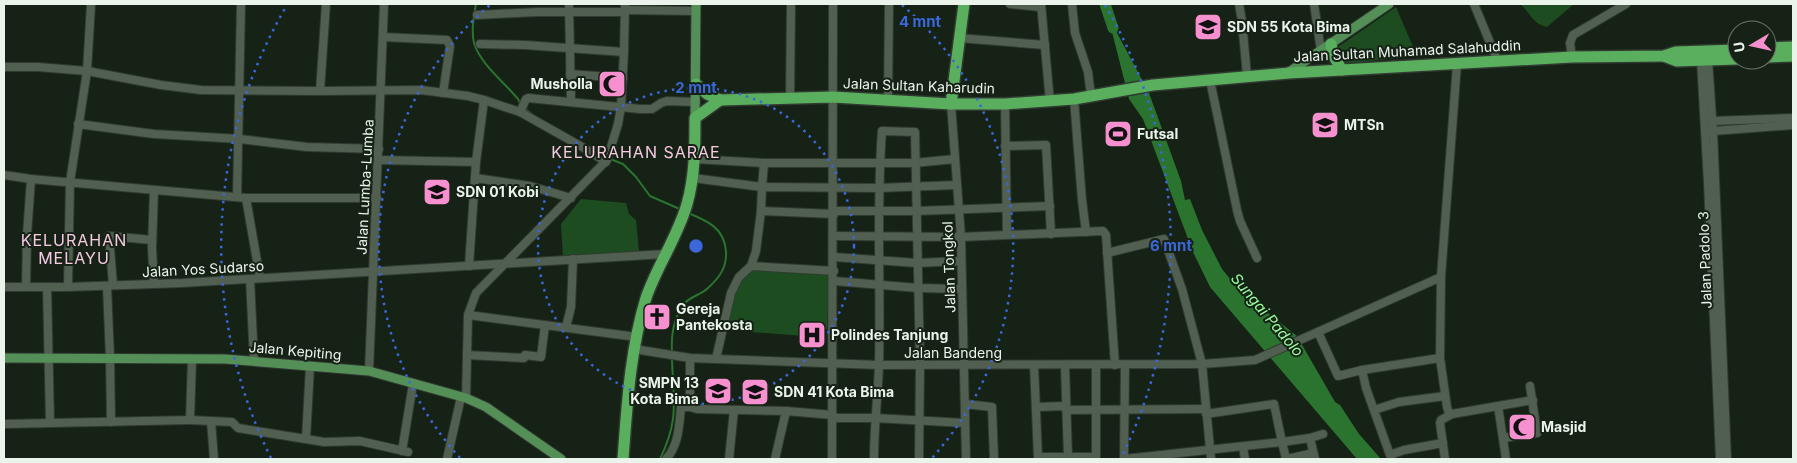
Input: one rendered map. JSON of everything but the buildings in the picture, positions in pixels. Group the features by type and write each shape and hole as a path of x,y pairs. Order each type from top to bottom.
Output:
{"highway":[{"path":"951,104 964,4"},
{"path":"1331,44 1335,62 1342,70"},
{"path":"1777,48 1793,47"},
{"name":"Jalan Sultan Muhamad Salahuddin","path":"1116,91 1153,85 1289,73 1572,57 1664,56 1676,52 1727,50"},
{"name":"Jalan Sultan Muhamad Salahuddin","path":"1664,56 1677,61 1727,59"},
{"path":"1777,57 1793,56"},
{"path":"623,459 634,349 646,297 687,205 695,159 695,118 720,100 708,94 696,84"},
{"name":"Jalan Sultan Kaharudin","path":"720,100 833,98 888,99 951,104 1004,104 1050,102 1116,91"}],"main road":[{"path":"1289,73 1389,4"},
{"path":"695,118 696,7"},
{"name":"Jalan Kepiting","path":"4,358 225,359 370,371 464,398 486,407 561,459"}],"street":[{"path":"68,287 70,182 87,71 91,4"},
{"path":"237,197 240,139 241,4"},
{"path":"320,91 326,4"},
{"name":"Jalan Lumba-Lumba","path":"370,371 384,4"},
{"path":"569,4 571,102"},
{"path":"790,98 791,4"},
{"path":"832,459 834,281 833,4"},
{"path":"888,99 889,4"},
{"path":"1010,4 1041,5 1050,102"},
{"path":"1072,4 1075,33 1088,72 1091,96"},
{"path":"1239,4 1247,76"},
{"path":"1314,4 1321,51"},
{"path":"1474,4 1498,62"},
{"path":"1572,57 1570,43 1575,33 1626,4"},
{"path":"477,15 696,7"},
{"path":"446,459 464,398 468,315 476,293 572,198 607,159 618,124 621,107 625,9"},
{"path":"383,37 447,40 450,46 443,93"},
{"path":"959,38 1044,44"},
{"path":"480,44 624,52"},
{"name":"Jalan Padolo 3","path":"1704,60 1713,131 1712,183"},
{"name":"Jalan Padolo 3","path":"1704,60 1712,183 1723,448 1726,459"},
{"path":"1452,414 1449,413 1447,407 1440,358 1441,277 1458,64"},
{"path":"4,67 38,67 87,71 161,85 201,90 421,90 443,93 522,109 584,148 607,159"},
{"path":"570,74 623,78"},
{"path":"1210,80 1238,216 1257,258"},
{"path":"522,109 526,98 652,109 661,103 667,102 696,102"},
{"path":"1074,99 1086,232"},
{"path":"469,266 476,162 484,100"},
{"name":"Jalan Tongkol","path":"951,104 959,209 966,459"},
{"path":"1004,104 1007,235"},
{"path":"1712,121 1793,118"},
{"path":"78,124 154,134 240,139 307,147 379,150"},
{"path":"1713,131 1793,125"},
{"path":"874,459 879,365 878,188 882,131 915,132 914,163 920,365 919,459"},
{"path":"1005,146 1046,145 1052,234"},
{"path":"695,159 764,163 879,164 955,159"},
{"path":"378,160 476,162"},
{"path":"716,359 731,293 739,277 751,266 756,250 764,163"},
{"path":"4,175 246,198 377,198"},
{"path":"475,178 530,186 572,198"},
{"path":"693,178 762,187 878,188 957,185"},
{"path":"26,287 31,179"},
{"path":"154,190 152,240 154,284"},
{"path":"246,198 260,278"},
{"path":"761,211 916,211 1050,206"},
{"path":"834,236 960,237 1105,232 1116,365"},
{"path":"111,422 109,236 152,240"},
{"path":"1107,253 1164,239 1182,289 1202,364 1211,459"},
{"name":"Jalan Yos Sudarso","path":"4,287 154,284 664,254"},
{"path":"834,258 917,262 961,261"},
{"path":"566,327 571,307 573,259"},
{"path":"751,266 834,271"},
{"path":"1440,358 1362,370 1338,376 1318,332 1441,277"},
{"path":"250,279 254,361"},
{"path":"834,281 879,286 961,289"},
{"path":"47,287 50,423"},
{"path":"468,315 637,337"},
{"path":"467,355 524,358 525,355 540,357 545,325"},
{"name":"Jalan Bandeng","path":"634,349 690,358 833,364 1065,366 1202,364 1260,359 1318,332"},
{"path":"690,358 690,407"},
{"path":"190,420 192,359"},
{"path":"1034,365 1038,458 1096,457 1096,365"},
{"path":"1125,365 1124,459 1243,447 1310,438 1323,434"},
{"path":"306,439 310,366"},
{"path":"1065,366 1068,457"},
{"path":"1362,370 1390,455 1404,450 1443,443"},
{"path":"4,424 190,420 232,422 238,428 334,442 344,440 360,441 405,451 413,384"},
{"path":"1503,438 1537,433 1530,386"},
{"path":"1374,410 1399,402 1445,396"},
{"path":"1445,459 1441,420 1450,417 1452,414 1532,400"},
{"path":"965,404 992,407 994,459"},
{"path":"1036,407 1206,411 1274,404 1286,459 1314,456 1310,438"},
{"path":"1498,406 1506,459"},
{"path":"666,459 672,454 678,438 681,407 786,411 833,416 965,423"},
{"path":"729,459 734,410"},
{"path":"774,459 786,411"},
{"path":"212,421 214,459"},
{"path":"1243,447 1245,459"},
{"name":"Jalan Padolo 3","path":"1720,459 1723,448"}],"shaded area":[{"path":"1520,4 1574,4 1547,27 1535,21"},
{"path":"1396,7 1417,56 1341,64 1335,49"},
{"path":"581,199 626,203 629,214 636,220 639,252 563,258 561,224"},
{"path":"753,269 829,272 827,329 805,328 804,336 725,330 736,289 745,276"}],"water":[{"path":"1108,16 1149,93 1181,181 1185,200 1190,199 1202,230 1222,269 1239,290 1297,336 1335,402 1340,405 1359,434 1381,459 1357,459 1210,287 1193,252 1143,119 1129,99"}],"waterway":[{"path":"476,4 473,33 477,51 487,66 518,99 521,105"},
{"name":"Sungai Padolo","path":"1105,4 1113,28"},
{"path":"524,108 534,116"},
{"path":"543,121 580,142"},
{"path":"610,159 623,164 636,177 650,196 682,210"},
{"path":"672,353 673,328 683,305 716,280 724,267 726,257 725,243 714,226 688,213"},
{"path":"660,459 673,420 672,358"}],"place":[{"name":"SDN 55 Kota Bima","path":"1208,27"},
{"name":"Musholla","path":"612,84"},
{"name":"MTSn","path":"1325,125"},
{"name":"Futsal","path":"1118,134"},
{"name":"SDN 01 Kobi","path":"437,192"},
{"name":"Gereja Pantekosta","path":"657,317"},
{"name":"Polindes Tanjung","path":"812,335"},
{"name":"SMPN 13 Kota Bima","path":"718,391"},
{"name":"SDN 41 Kota Bima","path":"755,392"},
{"name":"Masjid","path":"1522,427"}],"district":[{"name":"KELURAHAN SARAE","path":"636,152"},
{"name":"KELURAHAN MELAYU","path":"74,249"}]}
